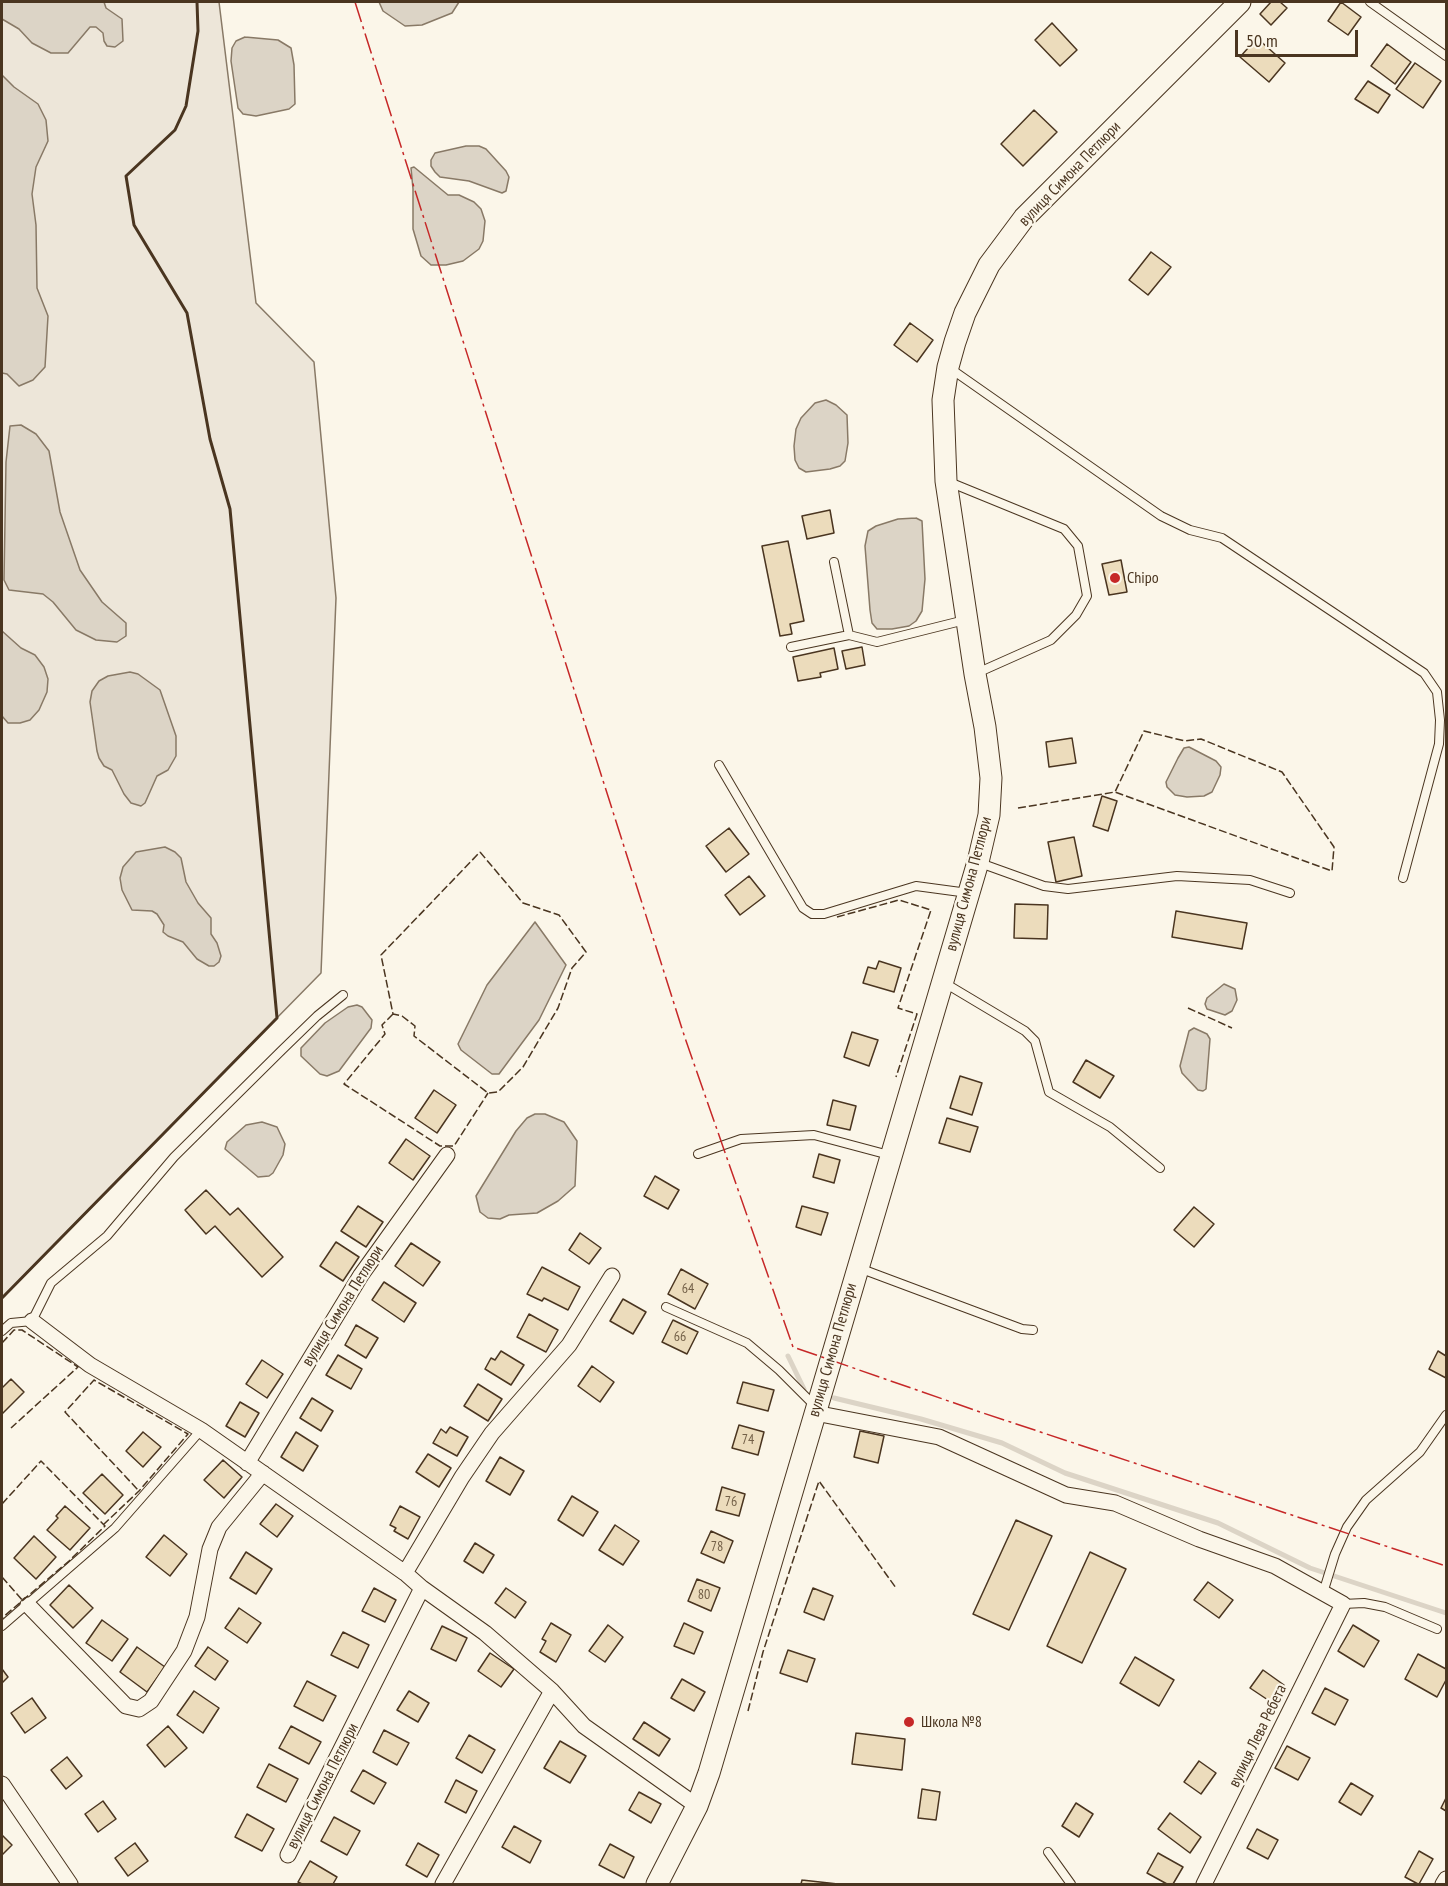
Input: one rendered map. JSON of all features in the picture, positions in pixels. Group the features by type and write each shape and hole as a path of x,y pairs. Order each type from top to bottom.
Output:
{"main road":[{"name":"вулиця Симона Петлюри","path":"657,1884 697,1806 721,1732 978,862 989,815 991,778 985,727 946,481 943,400 948,367 965,313 989,265 1024,218 1240,2"}],"street":[{"name":"вулиця Симона Петлюри","path":"247,1463 361,1275 447,1155"},
{"path":"405,1573 462,1477 492,1433 569,1345 612,1276"},
{"path":"32,1321 90,1365 201,1430 405,1573 485,1633 552,1691 584,1726 697,1806"},
{"path":"815,1410 939,1437 1066,1495 1115,1503 1199,1539 1275,1566 1325,1588 1343,1604"},
{"path":"28,1605 126,1706 139,1709 152,1701 184,1652 197,1617 210,1550 219,1527 263,1473"},
{"name":"вулиця Симона Петлюри","path":"288,1855 422,1588"},
{"name":"вулиця Лева Ребета","path":"1204,1884 1343,1604"},
{"path":"443,1884 552,1691"},
{"path":"2,1784 70,1884"},
{"path":"1443,1884 1446,1879"}],"lane":[{"path":"1370,2 1446,56"},
{"path":"948,367 1161,516 1190,530 1222,538 1424,672 1437,692 1440,720 1439,744 1403,878"},
{"path":"946,481 1064,529 1078,546 1087,596 1076,615 1051,640 975,674"},
{"path":"834,561 849,635"},
{"path":"791,647 849,635 877,642 967,620"},
{"path":"719,765 803,908 812,914 824,914 916,886 968,893"},
{"path":"978,862 1044,886 1068,889 1177,876 1250,880 1290,893"},
{"path":"942,982 1025,1031 1035,1041 1049,1092 1110,1127 1160,1168"},
{"path":"2,1331 10,1323 32,1321 51,1282 107,1236 174,1157 317,1016 343,995"},
{"path":"698,1154 741,1139 814,1135 890,1155"},
{"path":"857,1267 1022,1329 1034,1330"},
{"path":"666,1307 747,1343 779,1370 815,1410"},
{"path":"1325,1588 1347,1527 1366,1500 1420,1452 1446,1415"},
{"path":"2,1626 115,1528 201,1430"},
{"path":"1343,1604 1364,1603 1385,1607 1437,1629"},
{"path":"1048,1852 1071,1884"}],"shaded area":[{"path":"2,2 219,2 256,303 314,362 336,598 321,973 2,1298"},
{"path":"2,2 104,2 106,8 122,19 123,41 115,47 107,46 103,33 96,27 90,27 68,53 51,53 32,43 19,29 2,19"},
{"path":"379,2 459,2 452,13 422,25 405,26 383,11"},
{"path":"245,37 278,40 291,48 295,104 289,109 256,116 243,114 238,108 231,61 232,48 236,41"},
{"path":"2,75 14,87 38,104 46,120 48,141 36,167 32,194 36,225 37,288 48,316 45,367 33,380 19,386 7,374 2,373"},
{"path":"466,146 479,146 486,149 506,171 509,177 506,191 502,193 469,181 440,177 435,172 431,166 431,160 435,153"},
{"path":"414,167 448,195 459,195 474,202 481,209 485,221 483,241 479,249 463,261 446,265 431,265 421,256 413,229 411,168"},
{"path":"826,400 847,415 848,443 845,461 840,466 830,469 806,472 799,468 795,460 796,429 801,418 815,403"},
{"path":"21,425 36,434 49,451 60,512 80,570 102,602 126,623 126,636 117,642 96,640 76,630 53,602 43,594 9,590 4,580 6,462 10,426"},
{"path":"916,518 922,521 925,579 922,611 916,621 909,626 877,629 872,623 870,610 865,546 868,531 898,519"},
{"path":"2,631 21,648 35,655 44,667 48,679 47,692 39,710 30,720 20,723 8,723 2,716"},
{"path":"130,672 138,674 160,690 176,736 176,756 168,770 157,776 145,803 141,806 131,803 112,770 104,766 99,758 90,702 92,691 99,681 108,676"},
{"path":"1189,747 1216,761 1221,767 1212,792 1204,796 1175,795 1167,787 1166,782 1178,758 1184,748"},
{"path":"165,847 181,858 186,882 198,903 211,918 211,934 221,956 219,962 214,966 209,966 197,959 183,942 163,932 164,925 157,914 152,911 132,910 122,890 120,878 123,867 136,852"},
{"path":"535,922 566,965 539,1020 499,1074 492,1074 461,1050 458,1044 487,985"},
{"path":"1224,984 1235,989 1237,1000 1232,1011 1225,1015 1207,1009 1205,1004 1207,998"},
{"path":"357,1005 362,1007 372,1020 371,1028 339,1071 327,1076 320,1074 301,1056 301,1048 325,1023 348,1007"},
{"path":"1194,1028 1207,1034 1210,1039 1206,1089 1203,1091 1198,1090 1182,1073 1180,1066 1189,1031"},
{"path":"535,1114 545,1114 564,1122 577,1141 575,1186 558,1201 537,1213 509,1215 500,1219 488,1218 480,1212 476,1196 516,1131 527,1118"},
{"path":"262,1122 277,1127 285,1144 283,1155 273,1173 269,1176 258,1177 225,1149 227,1142 246,1125"}],"building":[{"path":"1271,2 1280,2 1287,8 1271,25 1260,14"},
{"path":"1341,2 1361,17 1348,35 1328,21"},
{"path":"1052,23 1077,50 1060,66 1035,40"},
{"path":"1257,38 1285,63 1269,82 1240,57"},
{"path":"1387,44 1411,62 1395,84 1371,66"},
{"path":"1415,63 1441,81 1423,108 1396,89"},
{"path":"1368,81 1390,95 1378,113 1355,99"},
{"path":"1034,110 1057,132 1023,166 1001,144"},
{"path":"1151,252 1171,267 1148,295 1129,280"},
{"path":"910,323 933,340 917,362 894,345"},
{"path":"830,510 834,533 807,539 802,516"},
{"path":"788,541 804,621 790,624 792,634 780,636 762,546"},
{"name":"Chipo","path":"1121,560 1127,592 1109,595 1102,564"},
{"path":"862,647 865,665 846,669 842,651"},
{"path":"834,648 838,669 820,673 821,677 798,681 793,657"},
{"path":"1072,738 1076,763 1049,767 1046,742"},
{"path":"1102,796 1117,801 1108,831 1093,826"},
{"path":"729,828 749,854 726,872 706,846"},
{"path":"1074,837 1082,876 1056,882 1048,842"},
{"path":"749,876 765,896 740,915 725,895"},
{"path":"1015,904 1048,905 1047,939 1014,938"},
{"path":"1176,911 1247,923 1242,949 1172,937"},
{"path":"879,961 901,968 894,992 863,983 868,967 876,969"},
{"path":"852,1032 878,1040 869,1066 844,1057"},
{"path":"1086,1060 1114,1076 1100,1098 1073,1082"},
{"path":"960,1076 982,1083 972,1115 950,1108"},
{"path":"434,1090 456,1105 437,1133 415,1118"},
{"path":"833,1100 856,1106 850,1130 827,1125"},
{"path":"947,1118 978,1127 970,1152 939,1143"},
{"path":"406,1139 430,1156 413,1180 389,1163"},
{"path":"819,1154 840,1160 834,1183 813,1177"},
{"path":"655,1176 679,1190 668,1209 644,1196"},
{"path":"206,1190 230,1215 238,1208 283,1257 262,1277 215,1226 206,1234 185,1210"},
{"path":"358,1206 383,1222 366,1247 341,1231"},
{"path":"802,1206 828,1213 821,1235 796,1227"},
{"path":"1194,1207 1214,1224 1194,1247 1174,1230"},
{"path":"580,1233 601,1248 589,1264 569,1250"},
{"path":"336,1242 359,1257 343,1281 320,1266"},
{"path":"411,1243 440,1262 423,1286 395,1266"},
{"path":"542,1267 580,1287 568,1310 544,1298 542,1301 527,1294"},
{"path":"681,1269 708,1284 695,1309 668,1294"},
{"path":"384,1282 416,1303 404,1322 372,1300"},
{"path":"623,1299 646,1312 633,1334 610,1321"},
{"path":"529,1314 558,1330 546,1352 517,1337"},
{"path":"673,1320 698,1332 687,1354 662,1342"},
{"path":"356,1325 378,1338 366,1358 345,1345"},
{"path":"501,1351 524,1365 511,1385 485,1369 491,1358 495,1360"},
{"path":"1438,1351 1446,1356 1446,1378 1429,1369"},
{"path":"338,1355 362,1369 351,1389 326,1375"},
{"path":"262,1360 283,1374 267,1398 246,1384"},
{"path":"592,1366 614,1382 600,1402 578,1386"},
{"path":"11,1379 24,1392 2,1414 2,1386"},
{"path":"743,1382 774,1390 768,1411 737,1403"},
{"path":"478,1384 502,1399 488,1421 464,1406"},
{"path":"312,1398 333,1411 321,1431 300,1418"},
{"path":"240,1402 259,1413 245,1437 226,1426"},
{"path":"739,1425 764,1432 758,1455 732,1448"},
{"path":"450,1427 468,1437 457,1456 433,1443 441,1429 446,1433"},
{"path":"860,1431 884,1436 878,1463 854,1457"},
{"path":"143,1432 161,1447 143,1467 126,1451"},
{"path":"296,1432 318,1446 303,1471 281,1457"},
{"path":"428,1454 451,1468 439,1487 416,1472"},
{"path":"500,1457 524,1471 510,1495 486,1481"},
{"path":"223,1460 242,1477 224,1498 204,1480"},
{"path":"102,1474 123,1495 105,1514 83,1493"},
{"path":"722,1487 745,1494 739,1516 716,1510"},
{"path":"572,1496 598,1512 583,1536 558,1520"},
{"path":"276,1504 293,1516 277,1537 260,1524"},
{"path":"65,1506 90,1528 70,1550 47,1530"},
{"path":"400,1506 420,1517 408,1539 394,1531 396,1528 390,1525"},
{"path":"1016,1520 1052,1536 1009,1630 973,1614"},
{"path":"615,1525 639,1541 623,1565 599,1550"},
{"path":"711,1531 733,1541 724,1563 701,1553"},
{"path":"164,1535 187,1554 170,1576 146,1557"},
{"path":"34,1536 56,1557 36,1579 14,1558"},
{"path":"475,1543 494,1555 483,1573 464,1561"},
{"path":"246,1552 272,1569 256,1594 230,1578"},
{"path":"1090,1552 1126,1569 1082,1663 1047,1646"},
{"path":"697,1579 720,1588 711,1611 688,1601"},
{"path":"1208,1582 1233,1600 1219,1618 1194,1600"},
{"path":"69,1585 93,1608 73,1628 50,1605"},
{"path":"374,1588 396,1600 385,1622 362,1611"},
{"path":"506,1588 526,1602 515,1618 495,1603"},
{"path":"813,1588 833,1596 824,1620 804,1612"},
{"path":"239,1608 261,1623 247,1643 225,1628"},
{"path":"102,1620 128,1639 112,1661 86,1643"},
{"path":"551,1623 571,1635 556,1662 540,1652 546,1641 542,1639"},
{"path":"684,1623 703,1632 694,1654 674,1646"},
{"path":"608,1625 623,1637 605,1662 589,1651"},
{"path":"1353,1625 1379,1641 1364,1667 1338,1651"},
{"path":"442,1626 467,1638 456,1661 431,1649"},
{"path":"343,1632 369,1645 358,1668 331,1655"},
{"path":"137,1647 165,1667 147,1692 120,1672"},
{"path":"208,1647 228,1661 215,1680 195,1666"},
{"path":"788,1650 815,1659 807,1682 780,1673"},
{"path":"490,1653 514,1669 501,1687 478,1671"},
{"path":"1418,1654 1446,1669 1446,1680 1437,1697 1405,1679"},
{"path":"1135,1657 1174,1680 1159,1706 1120,1683"},
{"path":"2,1669 8,1677 2,1683"},
{"path":"1263,1670 1284,1685 1271,1702 1250,1688"},
{"path":"682,1679 705,1692 694,1711 671,1698"},
{"path":"307,1681 336,1696 323,1721 294,1706"},
{"path":"1325,1688 1348,1700 1335,1725 1312,1713"},
{"path":"194,1691 219,1708 203,1733 177,1715"},
{"path":"409,1691 429,1703 418,1722 397,1710"},
{"path":"32,1698 46,1718 25,1733 11,1713"},
{"path":"644,1722 670,1739 659,1756 633,1739"},
{"path":"168,1726 187,1748 165,1767 147,1745"},
{"path":"291,1726 321,1742 309,1764 279,1748"},
{"path":"384,1730 409,1743 397,1765 373,1752"},
{"path":"856,1733 905,1739 902,1770 852,1764"},
{"path":"469,1735 495,1750 482,1773 456,1758"},
{"path":"560,1741 586,1756 570,1783 544,1768"},
{"path":"1287,1746 1310,1758 1298,1780 1275,1768"},
{"path":"67,1757 82,1776 66,1789 51,1770"},
{"path":"1199,1761 1216,1773 1201,1794 1184,1782"},
{"path":"269,1764 298,1779 286,1802 257,1787"},
{"path":"363,1770 386,1783 374,1804 351,1791"},
{"path":"456,1780 477,1791 466,1813 445,1802"},
{"path":"1351,1783 1373,1796 1361,1815 1339,1802"},
{"path":"922,1789 940,1792 936,1820 918,1818"},
{"path":"639,1792 661,1804 651,1823 629,1810"},
{"path":"1446,1798 1446,1811 1441,1808"},
{"path":"103,1801 116,1819 98,1832 85,1814"},
{"path":"1076,1803 1093,1814 1079,1837 1062,1826"},
{"path":"1170,1813 1201,1837 1190,1853 1158,1829"},
{"path":"247,1814 274,1829 262,1851 235,1837"},
{"path":"334,1817 360,1831 347,1855 321,1841"},
{"path":"514,1826 541,1841 530,1863 502,1847"},
{"path":"1257,1829 1278,1840 1268,1859 1247,1848"},
{"path":"2,1835 12,1845 2,1855"},
{"path":"135,1843 148,1861 128,1876 115,1858"},
{"path":"418,1843 439,1855 427,1877 406,1865"},
{"path":"610,1844 634,1857 624,1878 599,1865"},
{"path":"1419,1851 1433,1859 1418,1884 1405,1877"},
{"path":"1158,1853 1183,1867 1173,1884 1167,1884 1147,1873"},
{"path":"310,1861 337,1877 333,1884 298,1882"},
{"path":"802,1880 838,1884 801,1884"}],"waterway":[{"path":"788,1356 804,1389"},
{"path":"834,1398 921,1419 1002,1443 1065,1473 1218,1523 1310,1568 1446,1613"}],"fence":[{"path":"1018,808 1115,792 1332,871 1334,847 1282,772 1201,739 1185,741 1144,731 1115,792"},
{"path":"480,852 523,903 559,915 586,952 572,968 558,1008 523,1067 498,1092 488,1093 414,1036 415,1026 402,1016 393,1014 381,955 480,852"},
{"path":"837,917 899,900 931,910 898,1008 917,1014 896,1077"},
{"path":"1188,1008 1232,1028"},
{"path":"393,1014 382,1025 385,1034 344,1084 440,1146 454,1146 488,1093"},
{"path":"2,1343 14,1330 22,1330 78,1367 11,1428"},
{"path":"103,1525 139,1491 188,1434 94,1380 65,1412 139,1491"},
{"path":"2,1504 41,1461 105,1526 69,1561 2,1618"},
{"path":"748,1711 763,1652 819,1481 896,1588"},
{"path":"2,1577 23,1601"}],"wall":[{"path":"2,1298 277,1018 230,509 210,439 187,313 134,225 126,176 175,130 186,106 198,31 197,2"}],"power":[{"path":"355,2 685,1038 793,1347 983,1413 1446,1566"}],"place":[{"name":"Chipo","path":"1115,578"},
{"name":"Школа №8","path":"909,1722"}]}
